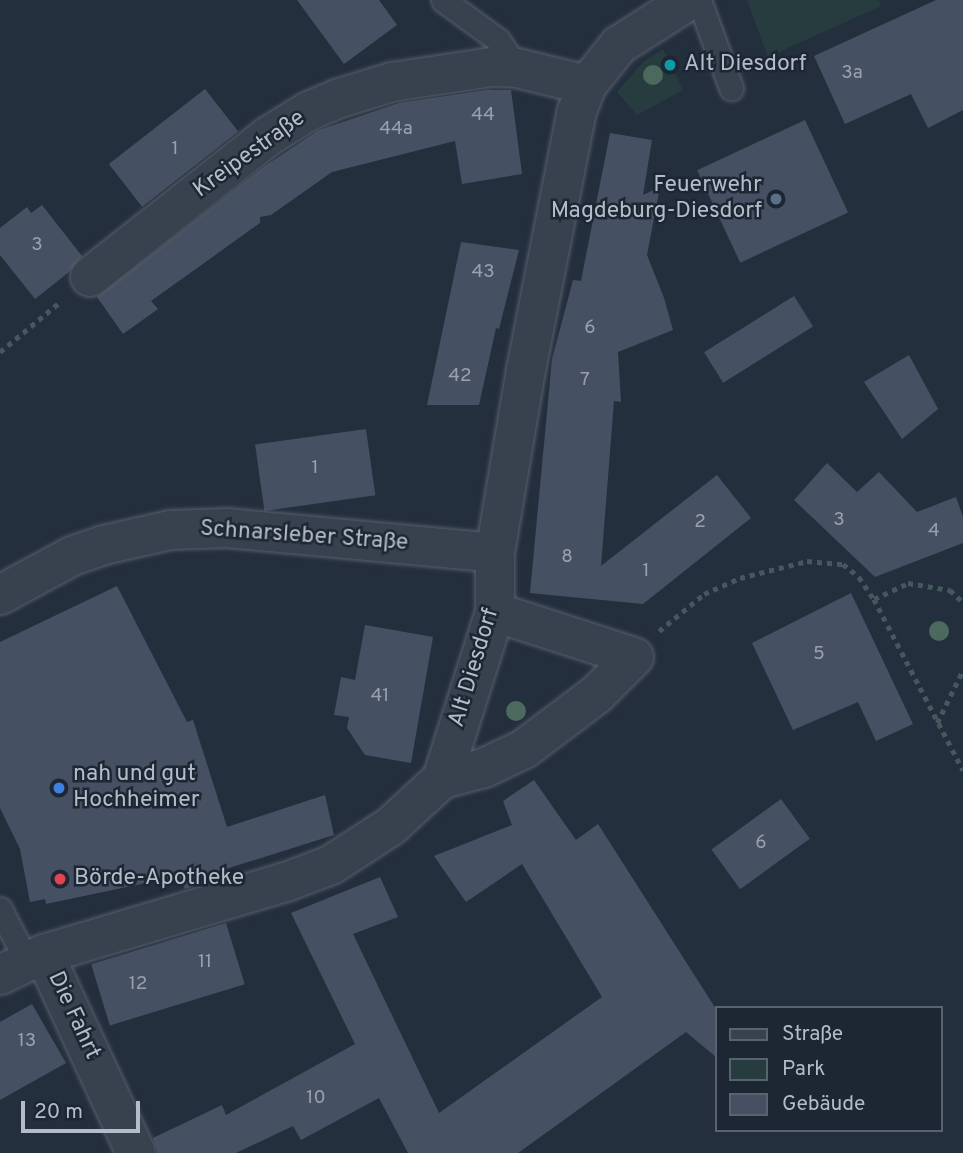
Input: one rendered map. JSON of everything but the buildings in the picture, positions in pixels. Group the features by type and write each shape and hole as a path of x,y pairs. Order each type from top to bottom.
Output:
{"street":[{"name":"Alt Diesdorf","path":"442,779 495,612 495,553 570,137 587,85 619,45 690,0"},
{"name":"Kreipestraße","path":"90,277 267,137 309,111 391,82 466,68 517,68 587,85"},
{"name":"Schnarsleber Straße","path":"0,595 72,556 104,545 170,530 227,528 495,553"},
{"path":"24,964 286,883 331,865 373,840 442,779 484,768 524,749 590,700 634,657 495,612"},
{"name":"Die Fahrt","path":"24,964 136,1153"}],"lane":[{"path":"443,0 498,40 517,68"},
{"path":"699,0 731,88"},
{"path":"0,908 24,964"}],"path":[{"path":"0,352 90,277"},
{"path":"634,657 667,623 704,594 740,578 780,566 807,561 836,561 859,577 874,599 963,771"},
{"path":"874,599 908,583 950,590 963,602"},
{"path":"937,724 963,670"}],"green space":[{"path":"747,0 878,0 881,6 768,57"},
{"path":"663,49 683,90 637,115 617,92 644,61"}],"place":[{"name":"Alt Diesdorf","path":"670,65"},
{"name":"Feuerwehr Magdeburg-Diesdorf","path":"776,199"},
{"name":"nah und gut Hochheimer","path":"59,788"},
{"name":"Börde-Apotheke","path":"60,879"}]}
